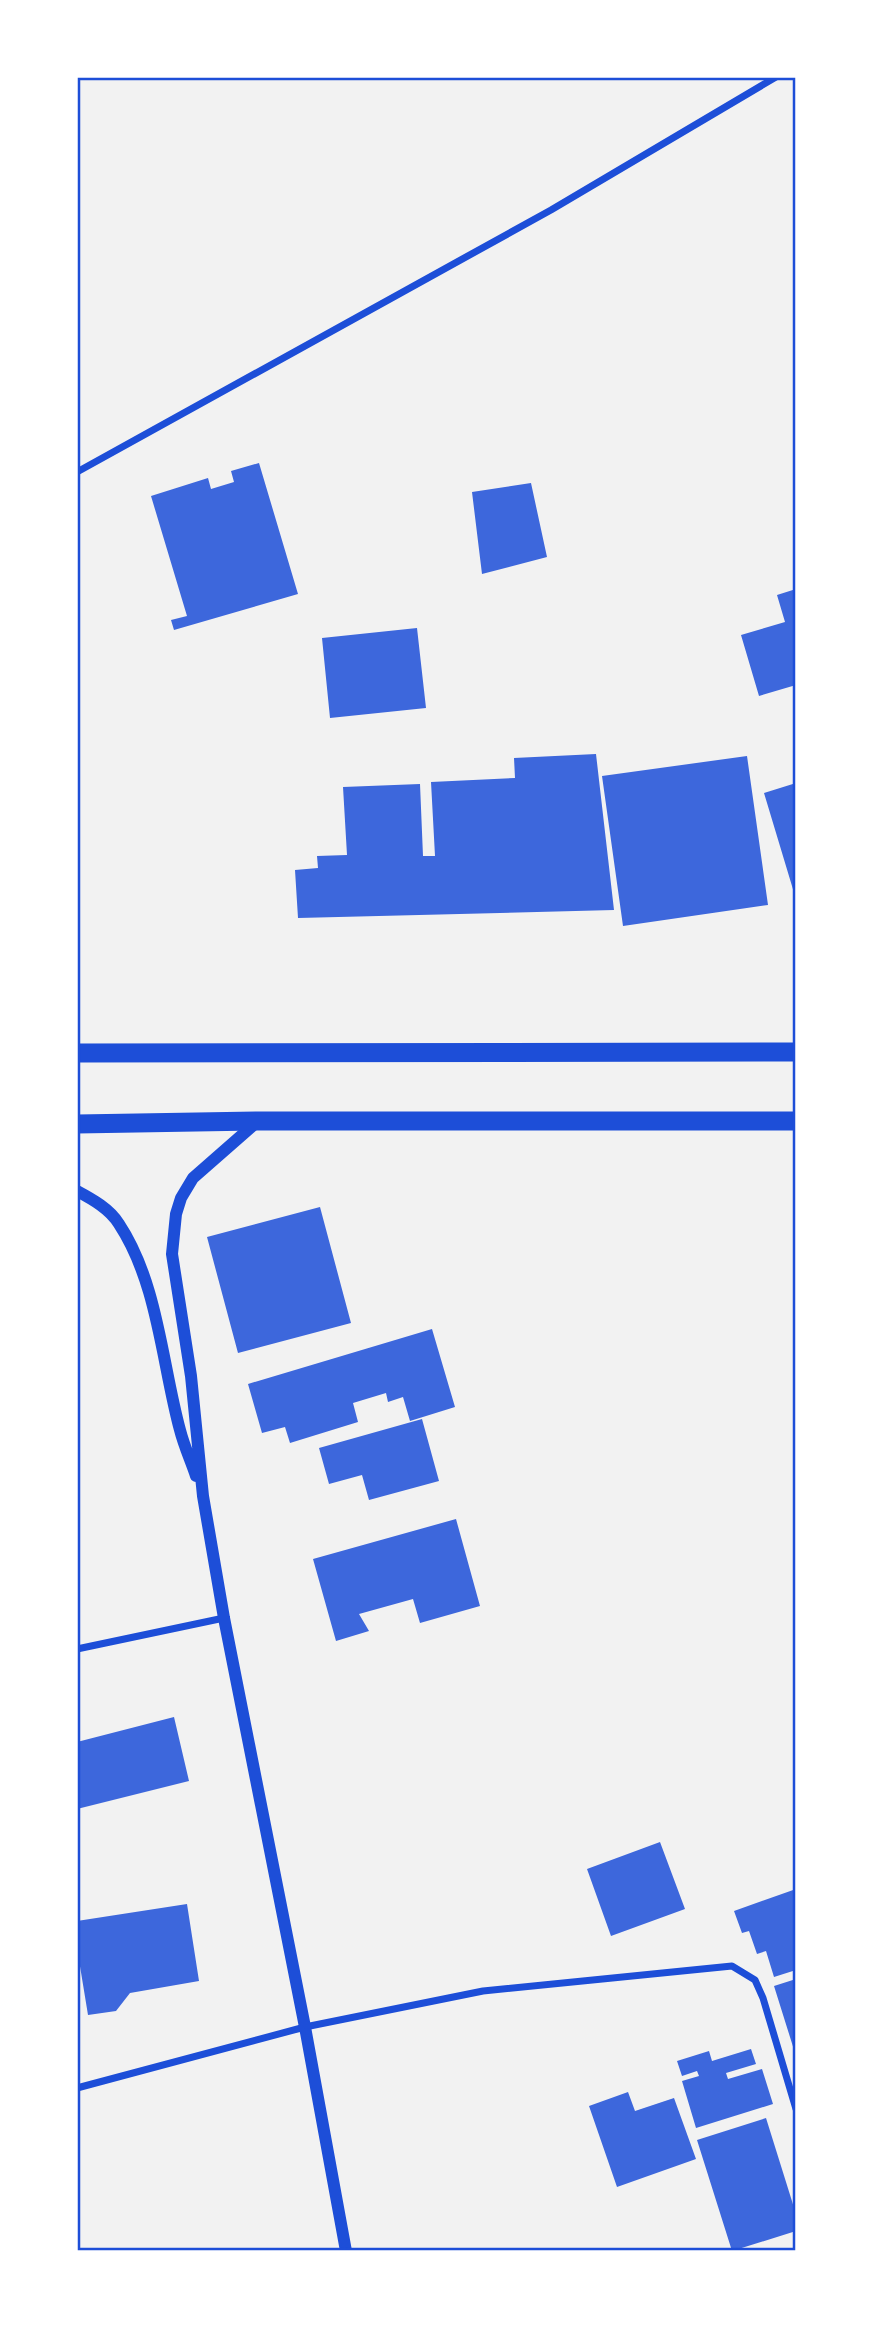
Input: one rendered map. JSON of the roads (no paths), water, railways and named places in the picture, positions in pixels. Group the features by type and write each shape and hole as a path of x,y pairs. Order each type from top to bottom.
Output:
{"highway":[{"path":"77,1053 796,1052"},
{"path":"77,1124 258,1121 796,1121"}],"street":[{"path":"77,472 551,210 776,77"},
{"path":"258,1121 193,1178 181,1198 176,1214 172,1254 191,1376 204,1496 224,1618 305,2026 346,2251"},
{"path":"77,1191 96,1201 118,1221 134,1250 153,1309 180,1432 204,1496"},
{"path":"77,1649 224,1618"},
{"path":"77,2088 305,2026 484,1992 732,1966 755,1980 763,1998 796,2109"}]}
